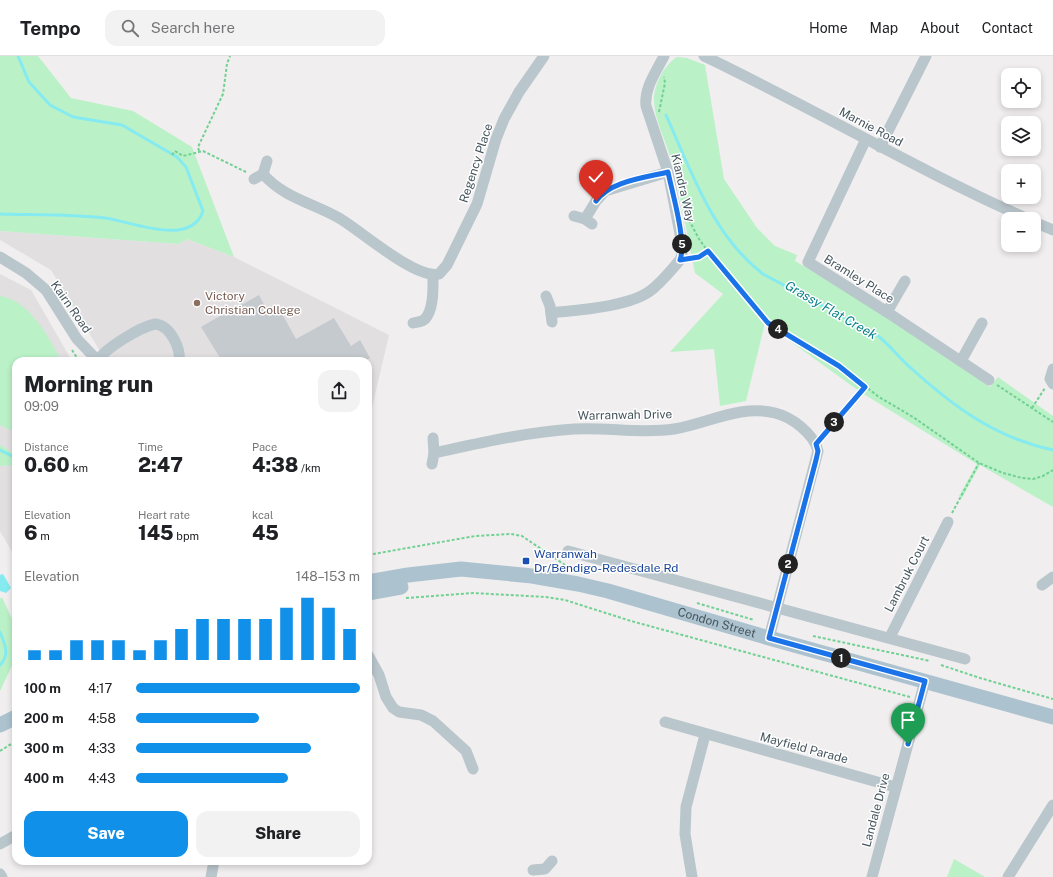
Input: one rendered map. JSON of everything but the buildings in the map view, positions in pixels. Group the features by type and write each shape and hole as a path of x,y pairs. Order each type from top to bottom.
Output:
{"main road":[{"name":"Condon Street","path":"372,581 408,575 461,570 517,575 608,591 769,638 1053,717"},
{"name":"Condon Street","path":"372,592 449,579 517,575"},
{"path":"0,725 12,720"}],"street":[{"name":"Regency Place","path":"433,276 442,272 447,265 477,204 494,144 502,123 519,92 544,56"},
{"name":"Marnie Road","path":"704,56 762,84 954,185 1013,212"},
{"path":"880,147 926,56"},
{"name":"Kiandra Way","path":"663,58 650,82 645,99 648,114 668,172 681,239 682,255 680,260"},
{"name":"Bramley Place","path":"866,139 808,262 887,312 989,380"},
{"path":"267,160 259,177 280,190 339,218 389,254 433,276 432,293 428,313 424,320 413,323"},
{"path":"584,220 596,201 605,191 668,172"},
{"path":"1041,225 1053,230"},
{"name":"Kairn Road","path":"0,256 40,284 77,339 94,357"},
{"path":"546,296 552,317 621,303 639,297 656,286 680,260"},
{"path":"887,312 905,281"},
{"path":"961,361 982,323"},
{"path":"101,357 113,347 155,324 162,326 170,333 179,351 178,357"},
{"name":"Warranwah Drive","path":"434,453 507,437 574,429 675,429 729,414 762,411 786,417 821,443"},
{"path":"432,464 434,453 433,438"},
{"path":"769,638 821,443"},
{"name":"Lambruk Court","path":"890,637 948,522"},
{"path":"568,551 776,608 890,637 965,659"},
{"path":"1042,585 1053,577"},
{"path":"372,662 379,675 386,697 393,708 399,712 421,715 433,721 466,751 474,769"},
{"name":"Landale Drive","path":"872,877 895,787 925,681"},
{"name":"Mayfield Parade","path":"665,722 706,735 895,787"},
{"path":"692,877 685,834 686,806 706,735"},
{"path":"1008,877 1053,805"},
{"path":"0,844 12,837"},
{"path":"533,870 545,873 552,861"},
{"path":"211,877 213,865"}],"path":[{"path":"199,151 198,147 225,90 226,69 230,56"},
{"path":"659,112 665,83 663,58"},
{"path":"172,155 174,152 183,156 203,151 259,177"},
{"path":"687,214 699,239 768,323 839,366 865,387 924,424 939,436 980,463 1002,473 1022,478 1043,476 1053,470"},
{"path":"680,260 699,257 708,251"},
{"path":"71,348 77,357"},
{"path":"1032,409 1052,377"},
{"path":"989,380 1053,422"},
{"path":"821,443 865,387"},
{"path":"948,522 980,463"},
{"path":"400,600 473,593 546,597 565,600 639,623 920,700"},
{"path":"0,751 12,744"}],"shaded area":[{"name":"Victory Christian College","path":"0,231 179,244 187,239 234,257 389,335 372,408 372,357 104,357 51,270 0,240"},
{"path":"0,274 31,290 70,357 12,357 12,453 0,445"},
{"path":"12,465 12,552 0,531 0,466"}],"green space":[{"path":"0,56 38,56 71,98 133,111 192,147 234,257 187,239 179,244 0,231"},
{"path":"677,57 687,58 705,65 724,179 757,228 775,246 797,255 795,261 857,298 990,387 998,377 1053,416 1053,507 980,465 962,498 959,496 977,464 862,393 839,418 837,416 859,391 765,323 746,401 720,406 714,349 670,352 723,294 695,273 675,174 658,124 655,109 654,96 657,83 668,65"},
{"path":"0,296 20,304 29,312 44,331 59,357 12,357 12,431 0,425"},
{"path":"0,445 12,453 12,465 0,466"},
{"path":"2,597 12,619 12,666 0,691 0,599"},
{"path":"954,859 985,877 947,877"}],"water":[{"path":"3,574 11,588 6,593 0,591 0,575"}],"waterway":[{"path":"0,214 66,215 105,218 159,230 173,230 186,228 196,222 203,211 186,167 177,157 122,125 73,117 50,105 29,82 18,56"},
{"name":"Grassy Flat Creek","path":"666,115 694,180 717,222 730,241 746,259 763,274 877,335 907,365 928,383 960,408 977,419 1013,438 1032,445 1053,450"},
{"path":"0,450 12,456"},
{"path":"0,632 6,649 5,657 0,665"}],"place":[{"name":"Victory Christian College","path":"197,303"},
{"name":"Warranwah Dr/Bendigo-Redesdale Rd","path":"526,561"}],"route":[{"path":"596,201 600,195 611,188 668,172 681,239 682,255 680,260 699,257 708,251 741,288 760,315 768,323 830,360 853,376 865,387 841,413 816,444 818,451 816,460 769,638 925,681 908,744"}]}
